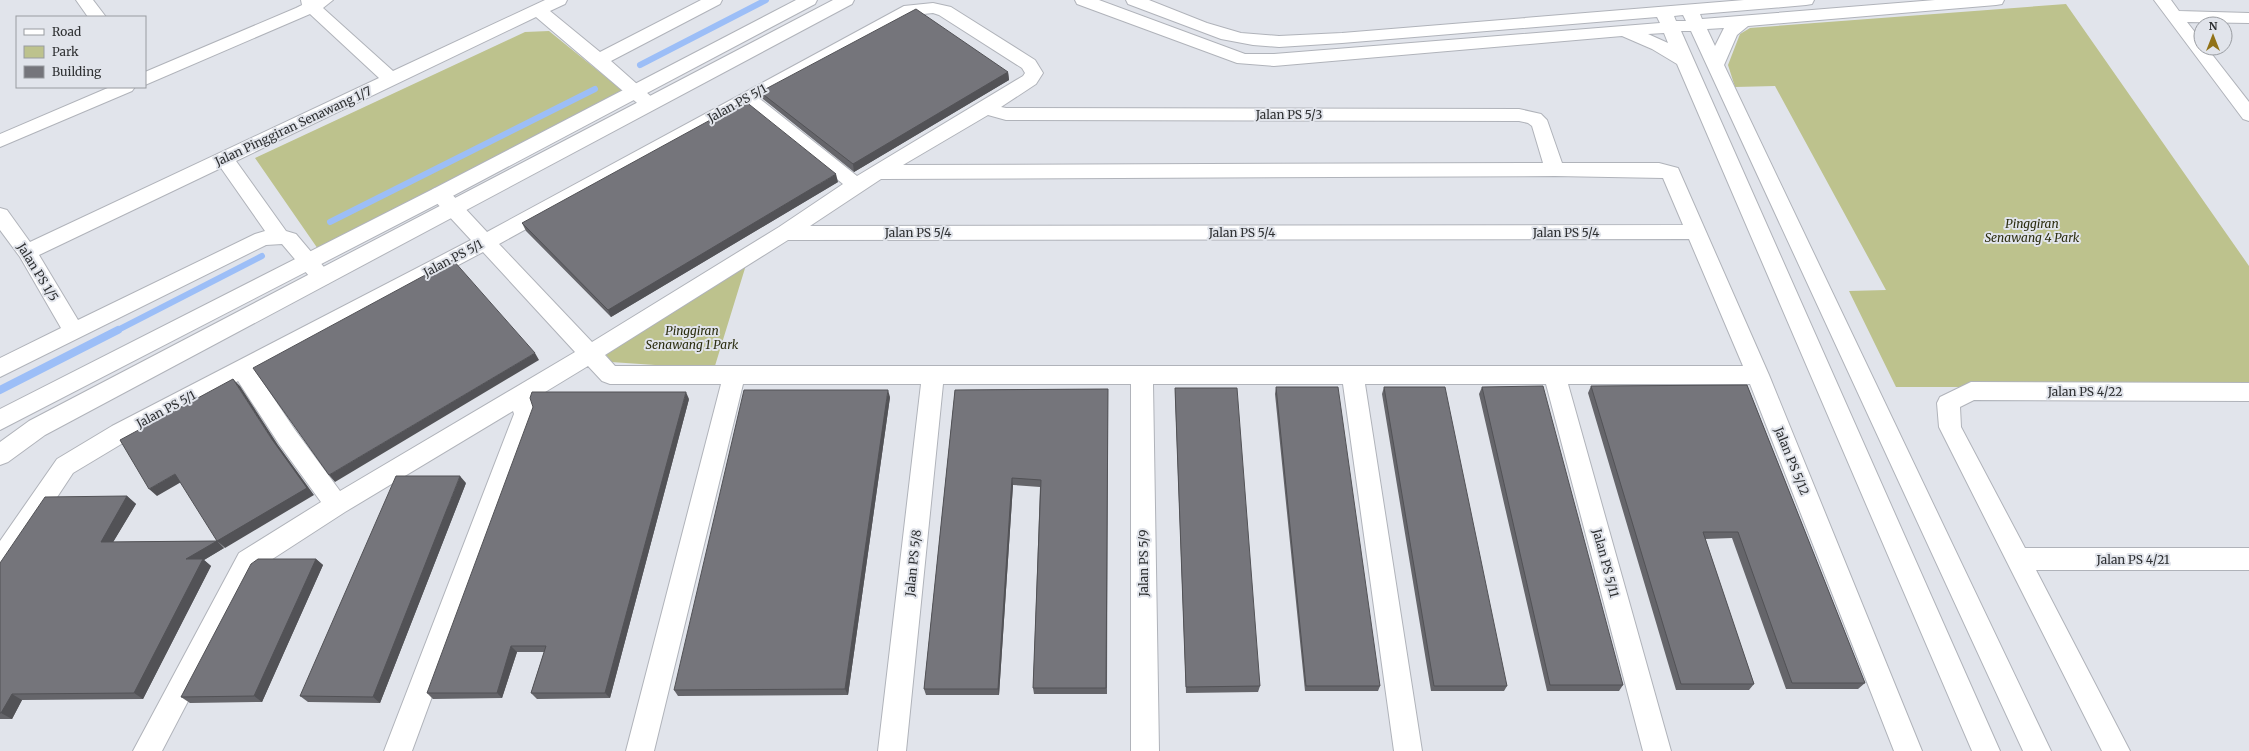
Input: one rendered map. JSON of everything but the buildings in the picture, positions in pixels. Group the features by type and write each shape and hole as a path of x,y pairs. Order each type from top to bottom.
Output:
{"street":[{"path":"84,0 96,16"},
{"name":"Jalan Pinggiran Senawang 1/7","path":"27,252 559,0"},
{"path":"599,60 714,0"},
{"path":"0,421 6,416 440,194 809,0"},
{"path":"0,455 37,428 454,209 846,0"},
{"path":"1083,0 1242,59 1274,60 1621,32 1667,19"},
{"path":"1134,0 1224,33 1242,38 1273,41 1693,18 1806,0"},
{"path":"1693,18 1742,22 1996,0"},
{"path":"2162,0 2249,115"},
{"path":"146,79 302,12 315,2 391,79"},
{"name":"Jalan PS 5/1","path":"0,562 35,508 65,466 120,433 485,242 910,10 932,8 945,11 1030,64 1034,73 1030,80 987,109"},
{"path":"538,10 650,104"},
{"path":"2174,16 2249,18"},
{"path":"1693,18 2037,751"},
{"path":"1667,19 1986,751"},
{"path":"1715,66 1730,32 1742,22"},
{"path":"1621,32 1649,40 1668,49 1685,61"},
{"path":"0,141 124,88"},
{"path":"747,98 856,185"},
{"path":"147,751 248,561 337,505 590,354 762,246 786,233 856,185 987,109"},
{"name":"Jalan PS 5/3","path":"987,109 1006,114 1519,115 1534,118 1540,124 1555,169"},
{"path":"224,158 279,236"},
{"path":"880,172 1555,169"},
{"name":"Jalan PS 5/12","path":"1555,169 1659,170 1671,173 1758,375 1908,751"},
{"path":"440,194 610,375 1758,375"},
{"name":"Jalan PS 1/5","path":"0,215 27,252 74,331"},
{"name":"Jalan PS 5/4","path":"786,233 1697,232"},
{"path":"0,368 262,239 279,236 289,239 322,278"},
{"path":"242,369 287,437 337,505"},
{"path":"640,751 734,375"},
{"name":"Jalan PS 5/8","path":"892,751 933,375"},
{"name":"Jalan PS 5/9","path":"1142,375 1144,751"},
{"path":"1353,375 1408,751"},
{"name":"Jalan PS 5/11","path":"1555,375 1657,751"},
{"name":"Jalan PS 4/22","path":"2018,559 1950,427 1948,403 1971,391 2249,392"},
{"path":"398,751 525,414 520,396"},
{"path":"2018,559 2116,751"},
{"name":"Jalan PS 4/21","path":"2018,559 2249,559"}],"green space":[{"name":"Pinggiran Senawang 4 Park","path":"2066,4 2249,266 2249,387 1896,387 1849,291 1886,290 1775,86 1735,87 1728,65 1740,34 1750,28"},
{"path":"549,31 623,91 318,249 255,158 525,32"},
{"name":"Pinggiran Senawang 1 Park","path":"746,265 714,369 611,362 605,353"}],"waterway":[{"path":"640,65 766,0"},
{"path":"330,222 595,89"},
{"path":"116,331 262,256"},
{"path":"0,390 118,330"}]}
